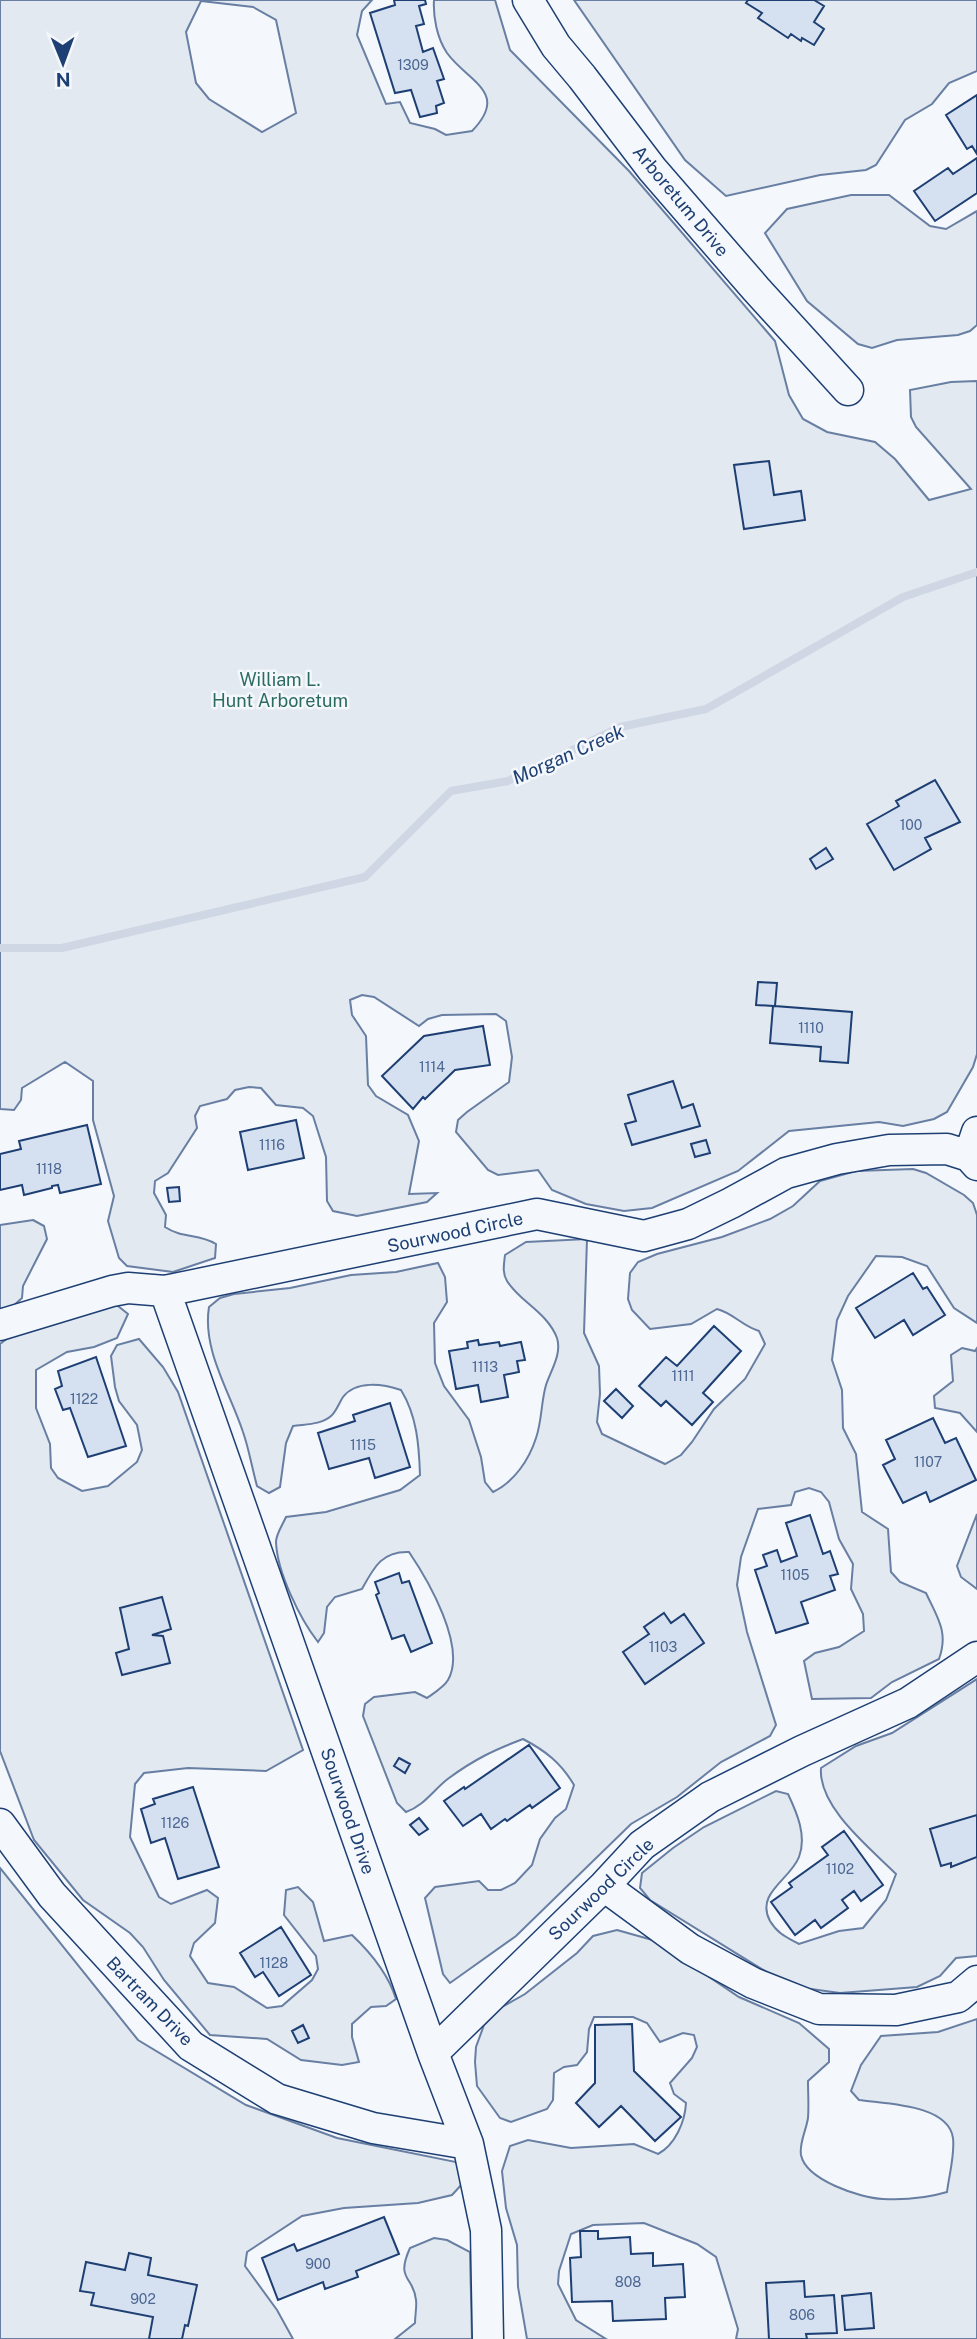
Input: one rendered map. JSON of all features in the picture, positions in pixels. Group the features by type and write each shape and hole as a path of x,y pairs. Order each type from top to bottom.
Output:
{"street":[{"name":"Arboretum Drive","path":"528,0 555,46 652,169 848,390"},
{"name":"Sourwood Circle","path":"0,1325 112,1291 128,1288 165,1291 537,1214 644,1236 688,1224 786,1172 889,1150 974,1151"},
{"name":"Sourwood Drive","path":"165,1291 433,2053 468,2144 486,2230 488,2339"},
{"name":"Sourwood Circle","path":"433,2053 604,1886 642,1845 710,1797 908,1703 977,1657"},
{"name":"Bartram Drive","path":"0,1824 52,1895 191,2046 277,2099 373,2128 468,2144"},
{"path":"604,1886 690,1949 753,1983 819,2010 896,2010 958,1997 977,1981"}],"green space":[{"name":"William L. Hunt Arboretum","path":"0,0 372,0 362,11 357,35 386,104 400,102 410,123 435,129 446,135 472,131 483,118 487,106 482,88 447,53 441,41 436,27 434,0 495,0 510,50 629,171 775,341 789,395 803,419 827,432 875,442 895,459 929,500 971,489 916,427 911,417 910,390 951,382 977,381 977,1054 973,1067 947,1112 934,1119 903,1126 879,1122 789,1131 738,1171 652,1208 624,1211 586,1204 552,1190 538,1170 498,1175 488,1170 456,1132 458,1120 509,1082 512,1057 506,1021 496,1014 442,1015 428,1019 419,1026 374,997 362,995 350,1000 352,1015 366,1036 368,1085 376,1096 408,1115 419,1141 409,1194 437,1193 427,1202 357,1216 333,1211 327,1201 326,1157 313,1116 303,1108 276,1105 261,1088 235,1090 227,1099 200,1106 195,1116 197,1128 168,1173 155,1181 154,1193 166,1215 165,1227 216,1244 215,1258 173,1272 127,1266 119,1258 108,1221 114,1196 93,1120 93,1081 65,1062 22,1088 21,1100 14,1110 0,1109","holes":["201,1 253,7 276,20 296,113 262,132 209,99 196,83 186,32"]},
{"path":"574,0 977,0 977,71 949,83 932,104 905,120 876,165 866,170 820,175 726,196 685,160"},
{"path":"851,195 889,195 930,226 946,229 977,211 977,325 958,335 897,340 872,348 858,344 807,301 765,233 787,209"},
{"path":"913,1169 926,1173 973,1203 977,1215 977,1323 954,1308 927,1266 902,1257 876,1256 848,1296 837,1320 832,1360 842,1390 843,1428 856,1454 862,1512 888,1529 891,1572 900,1582 926,1593 938,1617 942,1633 939,1659 892,1682 871,1698 812,1699 804,1661 815,1653 839,1647 864,1631 863,1614 851,1589 853,1564 839,1539 829,1502 821,1492 809,1488 795,1492 791,1505 758,1509 741,1557 737,1585 747,1632 776,1725 770,1736 721,1762 677,1797 631,1824 516,1936 450,1983 443,1974 425,1898 435,1887 479,1881 488,1890 501,1890 515,1883 532,1865 540,1839 555,1818 566,1809 574,1785 552,1758 523,1739 467,1765 412,1809 406,1812 397,1803 363,1716 365,1704 374,1697 415,1692 427,1698 448,1680 453,1666 453,1650 435,1596 409,1552 392,1554 375,1567 362,1589 335,1597 327,1607 324,1633 318,1642 291,1595 280,1567 276,1542 286,1517 326,1512 400,1490 420,1475 418,1442 411,1410 401,1390 394,1388 370,1385 348,1392 327,1419 318,1423 293,1426 286,1443 280,1487 269,1493 257,1486 243,1432 218,1371 210,1339 209,1307 220,1298 234,1294 290,1288 351,1275 396,1272 438,1263 445,1277 447,1302 434,1323 435,1363 444,1386 469,1420 481,1457 485,1482 493,1492 514,1476 533,1446 546,1385 558,1350 553,1329 505,1278 505,1255 526,1242 587,1239 584,1333 599,1366 597,1422 602,1434 665,1464 681,1455 714,1409 745,1379 765,1344 759,1331 717,1309 691,1324 650,1329 632,1310 628,1299 630,1273 638,1262 657,1254 722,1237 770,1219 793,1206 820,1181 856,1171"},
{"path":"33,1220 44,1226 47,1239 23,1286 22,1298 12,1307 0,1309 0,1225"},
{"path":"105,1304 118,1306 128,1314 117,1338 94,1347 67,1352 36,1370 36,1408 50,1444 51,1468 58,1478 82,1491 108,1486 137,1462 142,1450 137,1425 119,1401 111,1356 117,1345 139,1339 163,1367 178,1392 303,1750 266,1771 188,1768 144,1773 135,1784 130,1837 159,1897 171,1904 207,1890 218,1898 215,1923 194,1943 190,1956 208,1983 234,1987 267,2008 282,2006 312,1980 318,1969 316,1956 284,1915 286,1890 298,1887 313,1902 324,1941 352,1935 384,1972 396,1999 386,2006 371,2007 352,2024 352,2037 359,2062 342,2065 301,2060 267,2039 210,2035 164,1980 143,1947 130,1933 83,1900 34,1840 0,1751 0,1344 29,1322"},
{"path":"962,1348 975,1351 977,1348 977,1432 960,1413 935,1408 934,1396 953,1381 951,1355"},
{"path":"977,1514 977,1589 961,1577 957,1566"},
{"path":"977,1679 977,1956 956,1958 940,1976 917,1987 840,1993 789,1986 650,1900 640,1888 642,1873 673,1848 704,1827 776,1791 788,1794 798,1817 802,1841 795,1865 767,1902 770,1921 779,1932 799,1944 839,1931 863,1928 886,1900 896,1874 837,1812 822,1783 821,1768 856,1746 892,1733"},
{"path":"0,1868 138,2040 246,2105 337,2138 456,2162 463,2183 452,2195 418,2203 344,2208 302,2216 247,2252 245,2266 277,2310 293,2339 0,2339"},
{"path":"617,1930 656,1941 739,1997 799,2023 829,2049 829,2062 808,2081 808,2118 801,2155 805,2164 823,2180 873,2198 899,2199 947,2192 953,2158 953,2138 949,2127 928,2112 859,2100 851,2091 861,2065 881,2036 938,2032 977,2019 977,2339 736,2339 738,2329 716,2257 697,2244 644,2223 593,2225 571,2234 559,2271 558,2284 576,2320 606,2339 527,2339 518,2287 517,2245 506,2208 502,2171 510,2146 528,2140 571,2148 634,2144 658,2154 674,2139 685,2110 686,2103 674,2094 670,2083 692,2058 697,2047 694,2035 683,2033 660,2042 647,2023 633,2017 594,2017 589,2029 587,2052 577,2065 564,2067 554,2073 553,2100 547,2109 511,2122 500,2118 477,2086 476,2047 484,2025 502,2007 525,1994 577,1953 593,1936"},
{"path":"434,2238 447,2240 470,2252 472,2339 395,2339 415,2323 415,2292 404,2267 410,2248"}],"building":[{"path":"394,0 425,0 426,4 419,6 424,24 416,26 423,52 433,48 444,79 437,81 444,103 436,106 437,113 420,117 411,90 395,93 370,13 395,5"},
{"path":"748,0 814,0 824,6 814,22 824,29 814,45 791,34 788,38 758,18 762,13 746,3"},
{"path":"977,95 977,154 972,146 967,149 946,115"},
{"path":"977,158 977,193 935,221 914,191 948,168 953,174"},
{"path":"769,461 774,495 801,491 805,520 744,529 734,465"},
{"path":"935,780 960,822 925,838 931,849 894,870 867,824 899,806 896,801"},
{"path":"826,848 833,859 816,869 810,859"},
{"path":"758,982 777,983 775,1006 852,1012 848,1063 820,1061 821,1047 770,1043 773,1006 756,1005"},
{"path":"483,1026 490,1065 455,1070 413,1109 382,1076 424,1036"},
{"path":"673,1081 682,1108 693,1104 700,1126 632,1145 625,1124 636,1121 628,1095"},
{"path":"296,1120 304,1158 248,1170 240,1132"},
{"path":"87,1125 101,1184 60,1193 58,1185 24,1195 22,1185 0,1190 0,1154 21,1149 19,1141"},
{"path":"706,1140 710,1153 695,1157 691,1144"},
{"path":"179,1187 180,1201 169,1202 167,1188"},
{"path":"913,1273 923,1289 927,1287 945,1315 913,1335 904,1320 875,1338 856,1308"},
{"path":"714,1326 741,1351 703,1393 713,1402 692,1425 666,1401 661,1406 639,1386 666,1357 677,1366"},
{"path":"478,1340 479,1345 499,1342 500,1346 521,1342 525,1360 517,1361 519,1372 504,1375 508,1397 481,1402 478,1385 456,1389 449,1351 468,1348 467,1342"},
{"path":"96,1357 126,1446 88,1457 70,1408 63,1410 55,1389 62,1386 58,1371"},
{"path":"616,1389 633,1406 622,1418 604,1401"},
{"path":"390,1403 410,1467 375,1478 369,1458 329,1469 318,1433 355,1421 353,1415"},
{"path":"933,1418 945,1443 956,1438 976,1480 930,1502 926,1492 903,1503 883,1465 895,1459 886,1440"},
{"path":"810,1515 823,1554 830,1551 838,1574 830,1576 835,1590 801,1602 808,1623 776,1633 755,1570 767,1566 763,1555 777,1550 781,1562 797,1556 786,1523"},
{"path":"399,1573 402,1583 409,1581 432,1643 411,1652 404,1635 392,1639 376,1595 379,1593 375,1582"},
{"path":"162,1597 171,1629 152,1635 163,1636 170,1663 122,1675 116,1653 129,1649 120,1608"},
{"path":"664,1613 671,1623 684,1614 704,1643 645,1684 623,1652 649,1634 644,1627"},
{"path":"529,1745 560,1788 532,1808 530,1805 491,1829 481,1814 463,1826 444,1801"},
{"path":"399,1758 410,1764 405,1773 394,1766"},
{"path":"193,1787 219,1867 178,1879 165,1838 151,1843 141,1809 155,1804 153,1799"},
{"path":"977,1815 977,1857 951,1867 951,1863 941,1866 930,1829"},
{"path":"419,1818 428,1829 419,1835 410,1825"},
{"path":"844,1831 883,1885 861,1901 854,1891 842,1900 848,1908 821,1928 815,1920 795,1935 771,1902 792,1887 789,1883 828,1855 822,1847"},
{"path":"281,1927 311,1975 279,1996 263,1972 255,1977 240,1953"},
{"path":"632,2024 634,2071 681,2117 655,2141 621,2106 599,2127 576,2103 595,2083 595,2025"},
{"path":"303,2025 309,2038 298,2043 292,2031"},
{"path":"384,2217 399,2254 356,2271 358,2277 325,2289 323,2282 278,2300 262,2258 294,2244 297,2251"},
{"path":"580,2231 598,2231 598,2239 630,2237 631,2254 653,2253 653,2266 683,2264 685,2297 665,2298 666,2319 613,2321 612,2301 572,2302 570,2258 581,2257"},
{"path":"129,2253 151,2258 148,2275 197,2285 188,2326 185,2325 182,2339 149,2339 153,2317 91,2305 94,2293 80,2291 86,2262 125,2270"},
{"path":"804,2281 805,2297 834,2295 837,2333 806,2334 807,2339 769,2339 766,2283"},
{"path":"871,2293 874,2328 845,2330 842,2296"}],"waterway":[{"name":"Morgan Creek","path":"0,948 62,948 365,877 451,791 508,781 620,727 706,709 903,597 977,572"}]}
